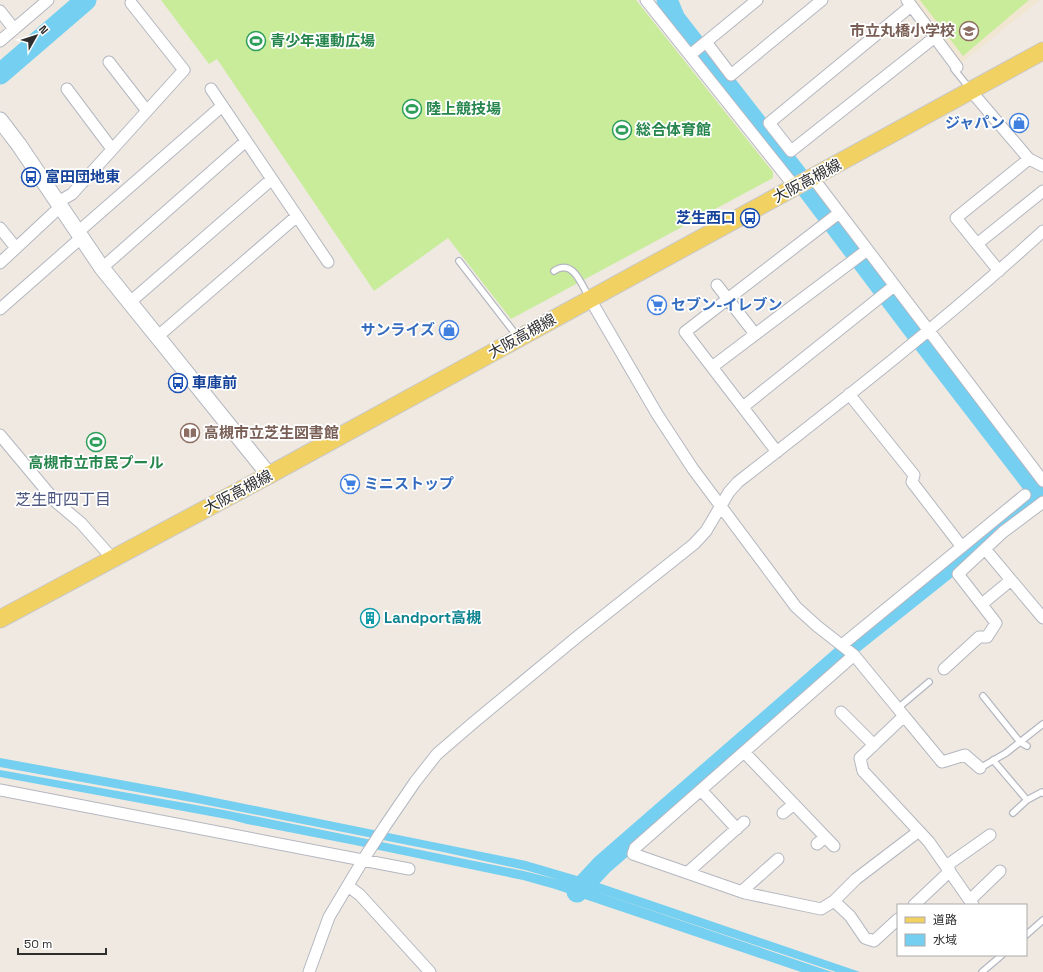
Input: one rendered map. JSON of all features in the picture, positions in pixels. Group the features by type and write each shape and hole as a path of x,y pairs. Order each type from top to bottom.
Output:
{"main road":[{"name":"大阪高槻線","path":"0,618 269,475 1043,51"}],"street":[{"path":"0,41 48,0"},
{"path":"646,0 698,49 731,75 822,0"},
{"path":"698,49 757,0"},
{"path":"0,263 72,194 184,70 131,3"},
{"path":"935,37 791,151 769,123 909,3 935,37 957,67"},
{"path":"0,11 14,29"},
{"path":"698,49 769,154 795,187"},
{"path":"109,62 147,111"},
{"path":"67,89 112,149"},
{"path":"211,89 328,262"},
{"path":"971,91 1028,159 1043,166"},
{"path":"0,309 80,234 222,106"},
{"path":"0,120 60,204 102,268 269,475"},
{"path":"102,268 246,141"},
{"path":"769,154 784,142"},
{"path":"999,271 956,218 1028,159"},
{"path":"812,178 1043,481"},
{"path":"130,303 272,179"},
{"path":"977,244 1043,191"},
{"path":"777,452 685,332 839,213"},
{"path":"157,337 297,216"},
{"path":"0,228 16,248"},
{"path":"309,972 329,917 385,826 415,782 437,754 571,642 694,544 706,531 729,492 738,482 928,330 999,271 1043,231"},
{"path":"712,367 867,250"},
{"path":"717,285 755,334"},
{"path":"742,407 894,286"},
{"path":"590,299 657,414 694,469 796,607 817,626 854,655 942,762 965,755 980,768"},
{"path":"849,394 914,475 912,482 962,547"},
{"path":"0,435 56,502 81,522 112,558"},
{"path":"842,645 1025,495"},
{"path":"944,669 979,637 987,637 996,623 958,574 1003,532 1043,502"},
{"path":"985,549 1043,618"},
{"path":"982,604 1011,580"},
{"path":"854,655 635,848 632,854 741,892 821,909 834,901 856,879 919,831"},
{"path":"841,712 874,745"},
{"path":"901,712 874,745 860,758 863,771 919,831 948,868 972,903 1000,872"},
{"path":"744,752 794,804 821,840 834,846"},
{"path":"0,790 409,869"},
{"path":"687,873 741,825 701,790"},
{"path":"783,813 794,804"},
{"path":"915,904 948,868 990,835"},
{"path":"741,892 778,859"},
{"path":"348,886 360,895 430,972"},
{"path":"834,901 850,916 865,938 874,941 897,920"}],"lane":[{"path":"957,67 954,69 971,91"},
{"path":"458,261 519,338"},
{"path":"554,271 562,267 574,270 590,299"},
{"path":"901,712 929,682"},
{"path":"983,696 1020,742 1027,746"},
{"path":"980,768 1006,753 1043,724"},
{"path":"993,760 1027,800"},
{"path":"1012,813 1027,800 1042,792 1043,793"},
{"path":"1027,933 1043,920"},
{"path":"982,972 1001,956"}],"shaded area":[{"name":"市立丸橋小学校","path":"914,0 1040,0 961,63"}],"green space":[{"path":"161,0 636,0 773,172 773,178 511,319 448,238 374,291 217,59 209,64"},
{"name":"市立丸橋小学校","path":"920,0 1029,0 963,56"}],"water":[{"path":"0,758 186,792 526,861 584,878 590,878 590,880 860,972 836,972 585,888 832,972 801,972 555,889 523,880 232,820 0,777 0,770 224,810 524,871 559,880 525,870 443,852 197,803 0,767"}],"waterway":[{"path":"0,74 86,0"},
{"path":"577,892 602,865 843,655 852,644 1040,494 797,175 675,19 667,0"}],"place":[{"name":"市立丸橋小学校","path":"969,31"},
{"name":"青少年運動広場","path":"256,41"},
{"name":"陸上競技場","path":"412,109"},
{"name":"ジャパン","path":"1019,123"},
{"name":"総合体育館","path":"622,130"},
{"name":"富田団地東","path":"31,177"},
{"name":"芝生西口","path":"750,218"},
{"name":"セブン-イレブン","path":"657,305"},
{"name":"サンライズ","path":"449,330"},
{"name":"車庫前","path":"178,383"},
{"name":"高槻市立芝生図書館","path":"190,433"},
{"name":"高槻市立市民プール","path":"96,442"},
{"name":"ミニストップ","path":"350,484"},
{"name":"Landport高槻","path":"370,618"}],"district":[{"name":"芝生町四丁目","path":"63,499"}]}
